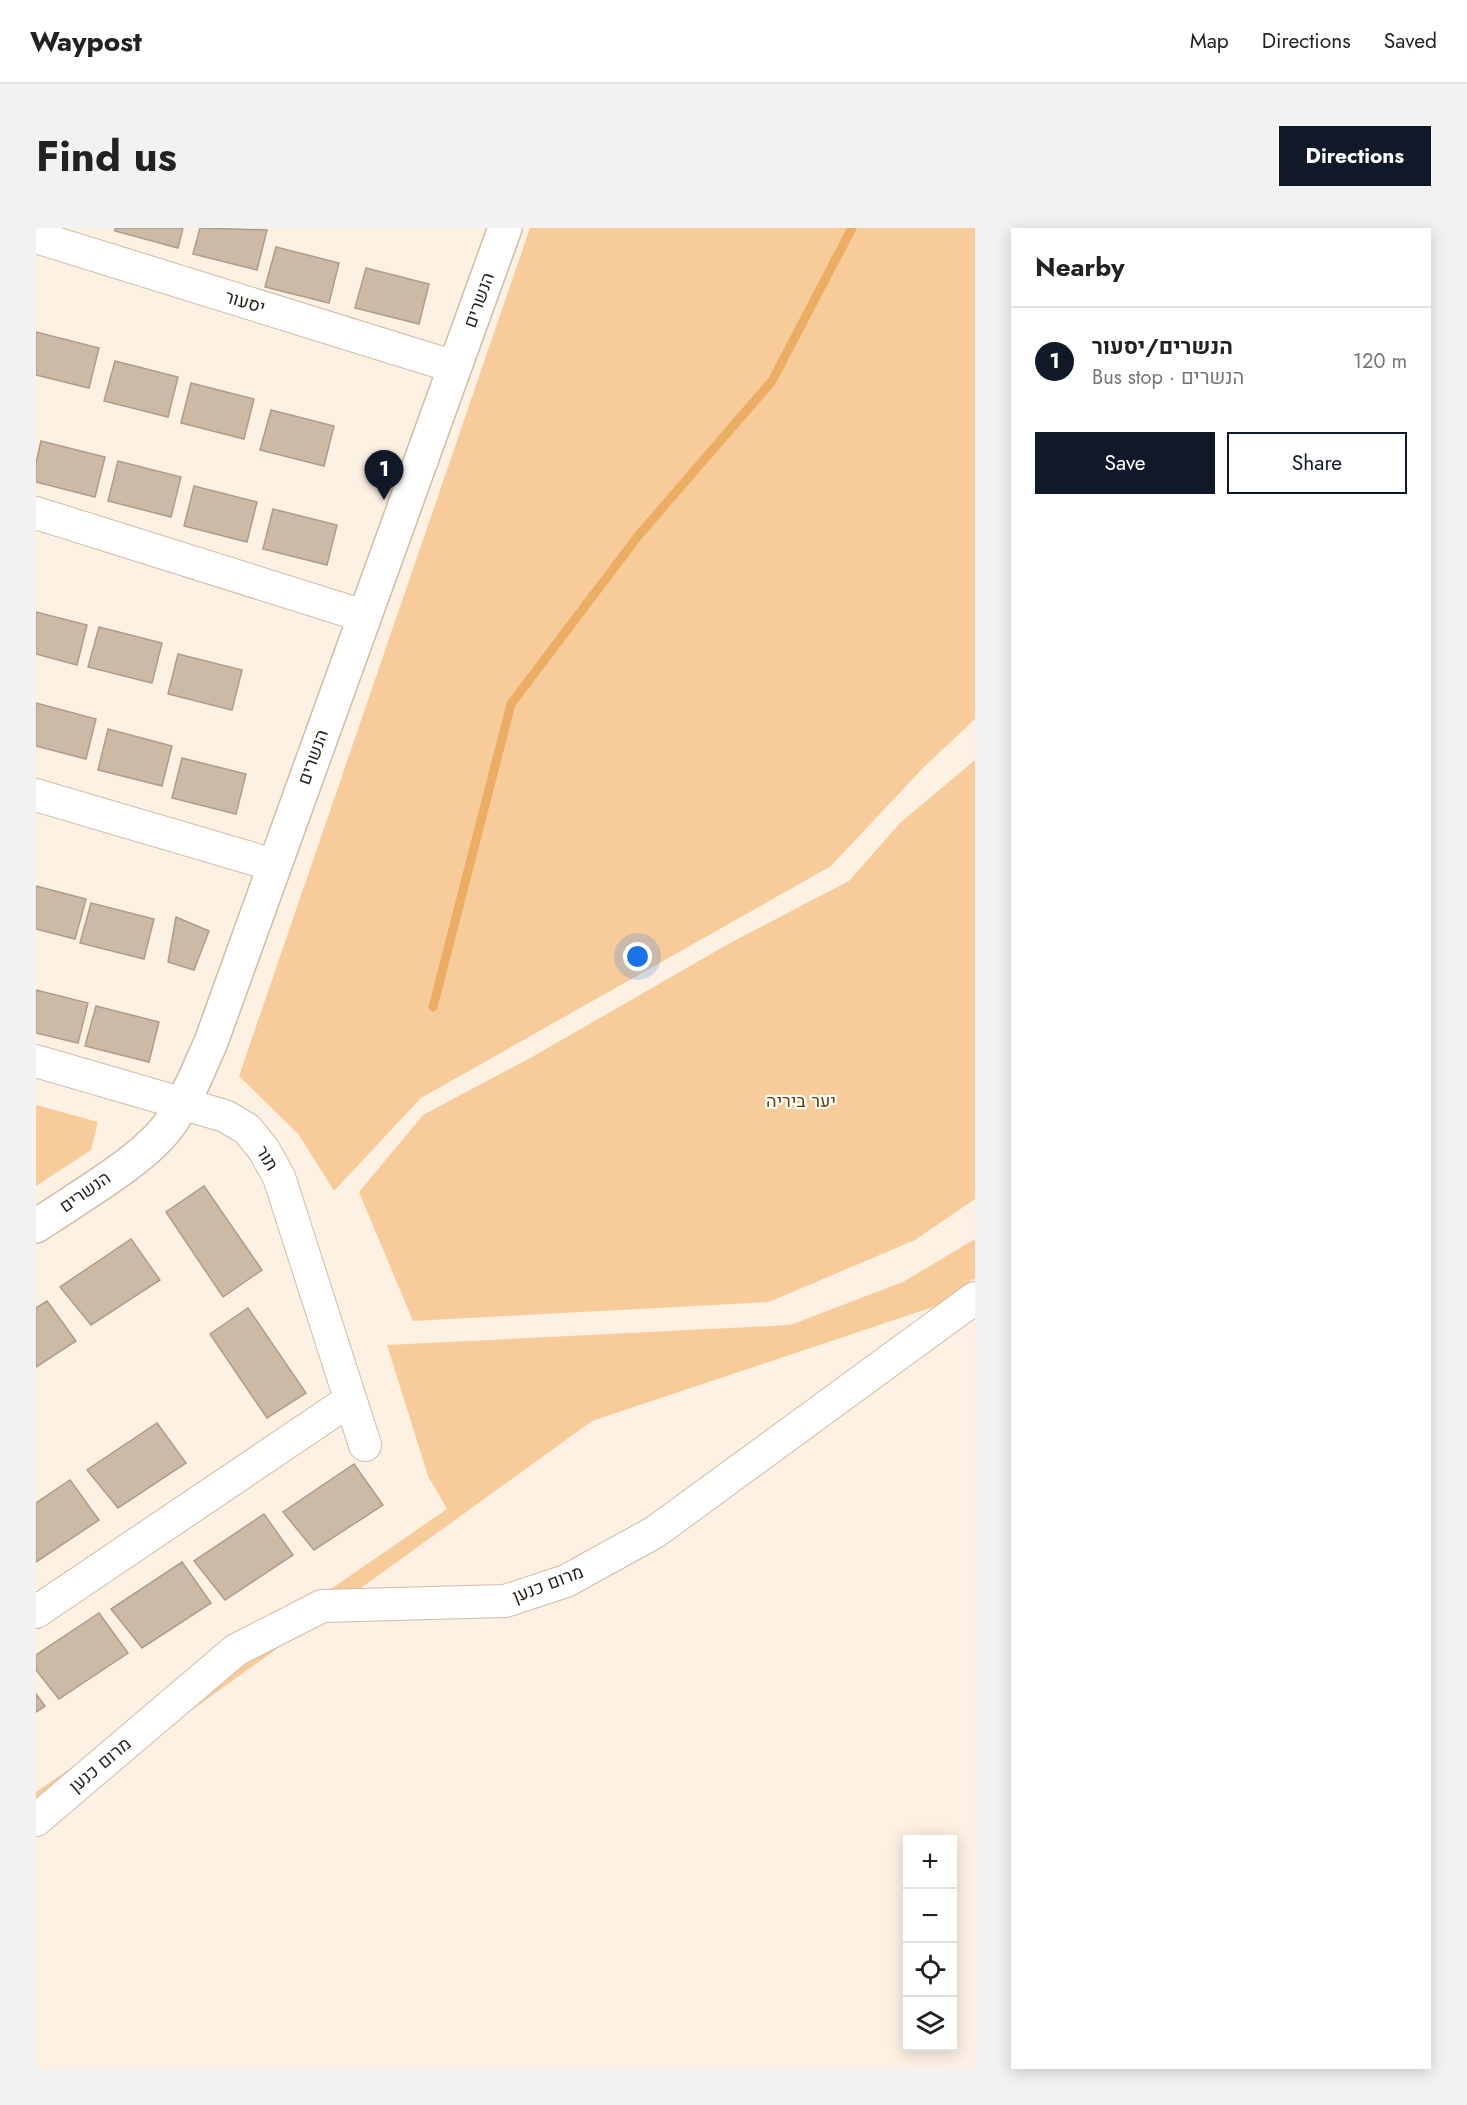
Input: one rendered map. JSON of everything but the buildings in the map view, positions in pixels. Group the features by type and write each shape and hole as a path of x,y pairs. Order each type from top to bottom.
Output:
{"street":[{"name":"הנשרים","path":"36,1226 143,1152 171,1123 183,1102 211,1042 505,228"},
{"name":"יסעור","path":"36,237 455,367"},
{"path":"36,513 364,616"},
{"path":"36,795 274,865"},
{"name":"תור","path":"36,1061 183,1102 225,1116 247,1129 264,1150 279,1177 365,1445"},
{"name":"מרום כנען","path":"36,1820 236,1650 322,1606 505,1601 567,1581 655,1532 975,1298"},
{"path":"36,1612 350,1400"}],"green space":[{"path":"530,228 975,228 975,719 923,768 831,866 421,1098 334,1191 299,1135 239,1076"},
{"name":"יער ביריה","path":"975,760 975,1199 915,1240 769,1302 413,1321 359,1192 423,1115 532,1057 730,943 849,881 901,822"},
{"path":"36,1105 98,1122 91,1150 36,1186"},
{"path":"975,1239 975,1278 936,1306 592,1421 91,1783 36,1818 36,1792 447,1509 428,1476 387,1345 790,1325 903,1282"}],"waterway":[{"path":"433,1007 511,704 638,536 772,381 852,228"}],"place":[{"name":"הנשרים/יסעור","path":"384,500"}]}
